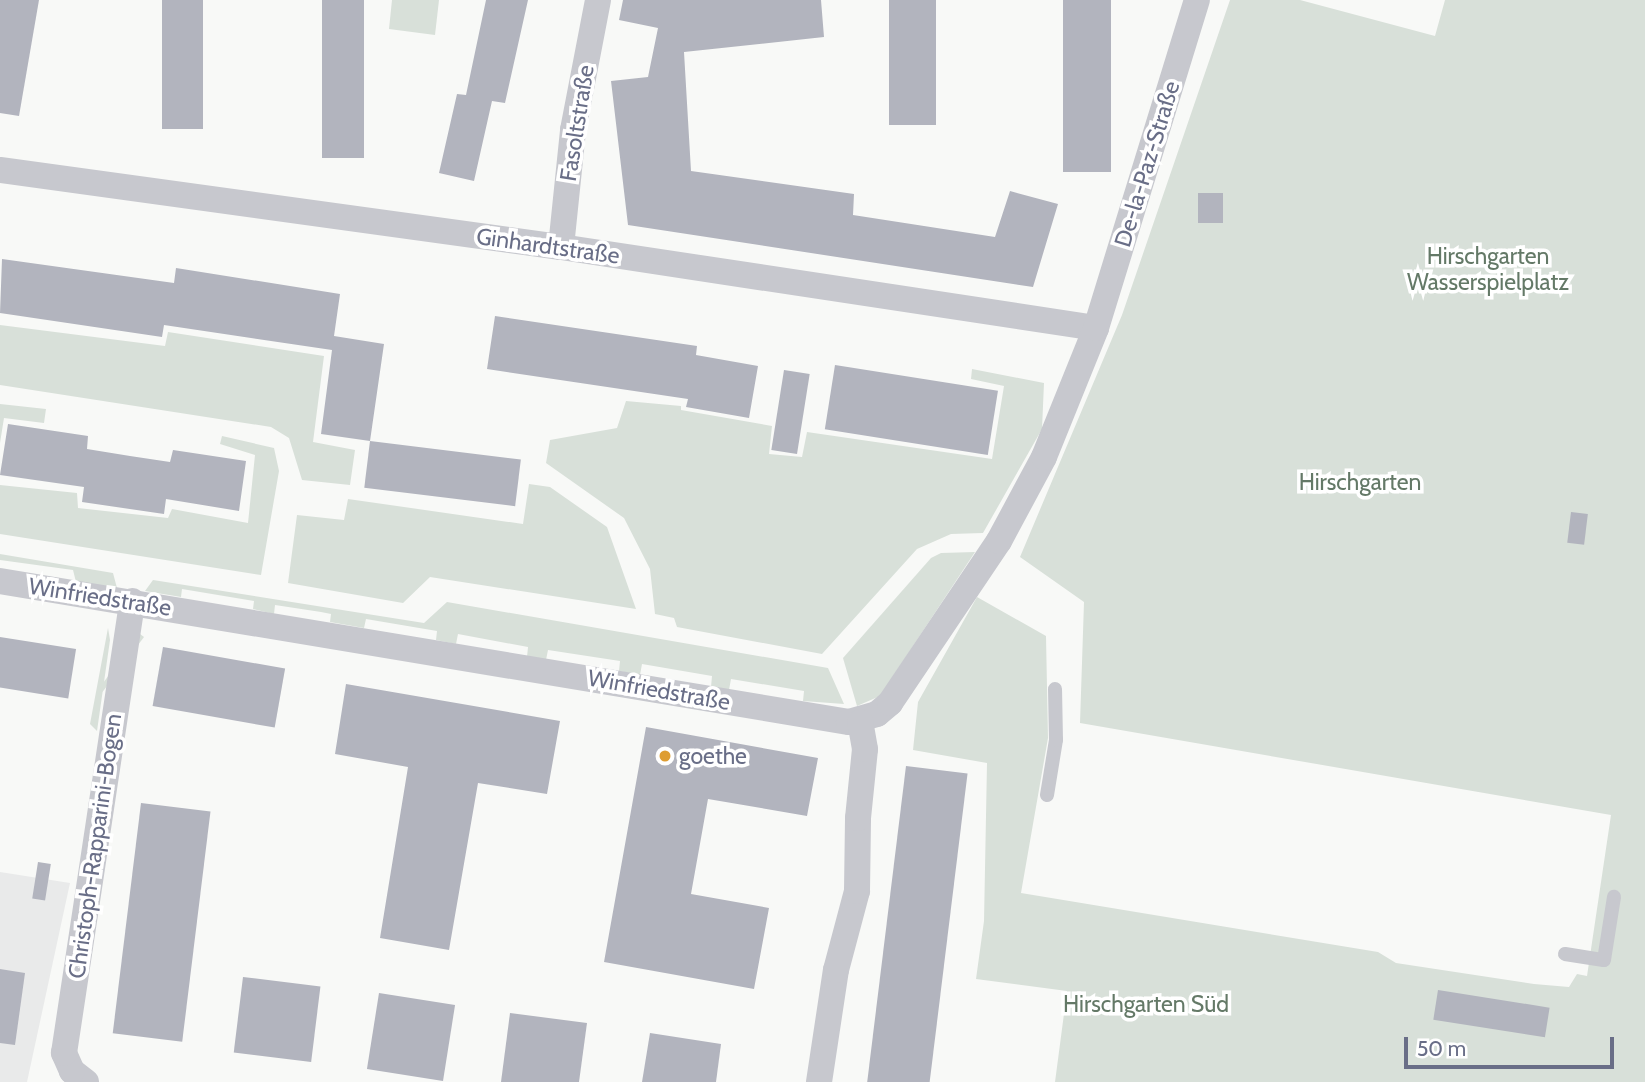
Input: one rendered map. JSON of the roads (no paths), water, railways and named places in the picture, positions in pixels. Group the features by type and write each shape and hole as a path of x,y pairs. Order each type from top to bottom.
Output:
{"street":[{"name":"Fasoltstraße","path":"561,247 573,130 598,0"},
{"name":"De-la-Paz-Straße","path":"1096,328 1197,0"},
{"name":"Ginhardtstraße","path":"0,170 561,247 1096,328"},
{"path":"819,1082 836,970 857,891 858,818 865,749 860,722 890,704 999,541 1044,457 1096,328"},
{"name":"Winfriedstraße","path":"0,581 860,722"},
{"name":"Christoph-Rapparini-Bogen","path":"86,1082 72,1071 64,1053 132,601"}],"lane":[{"path":"1047,795 1056,740 1055,689"},
{"path":"1565,954 1604,960 1614,897"}],"place":[{"name":"goethe","path":"665,756"}],"park label":[{"name":"Hirschgarten Wasserspielplatz","path":"1488,269"},
{"name":"Hirschgarten","path":"1360,482"},
{"name":"Hirschgarten Süd","path":"1146,1004"}]}
